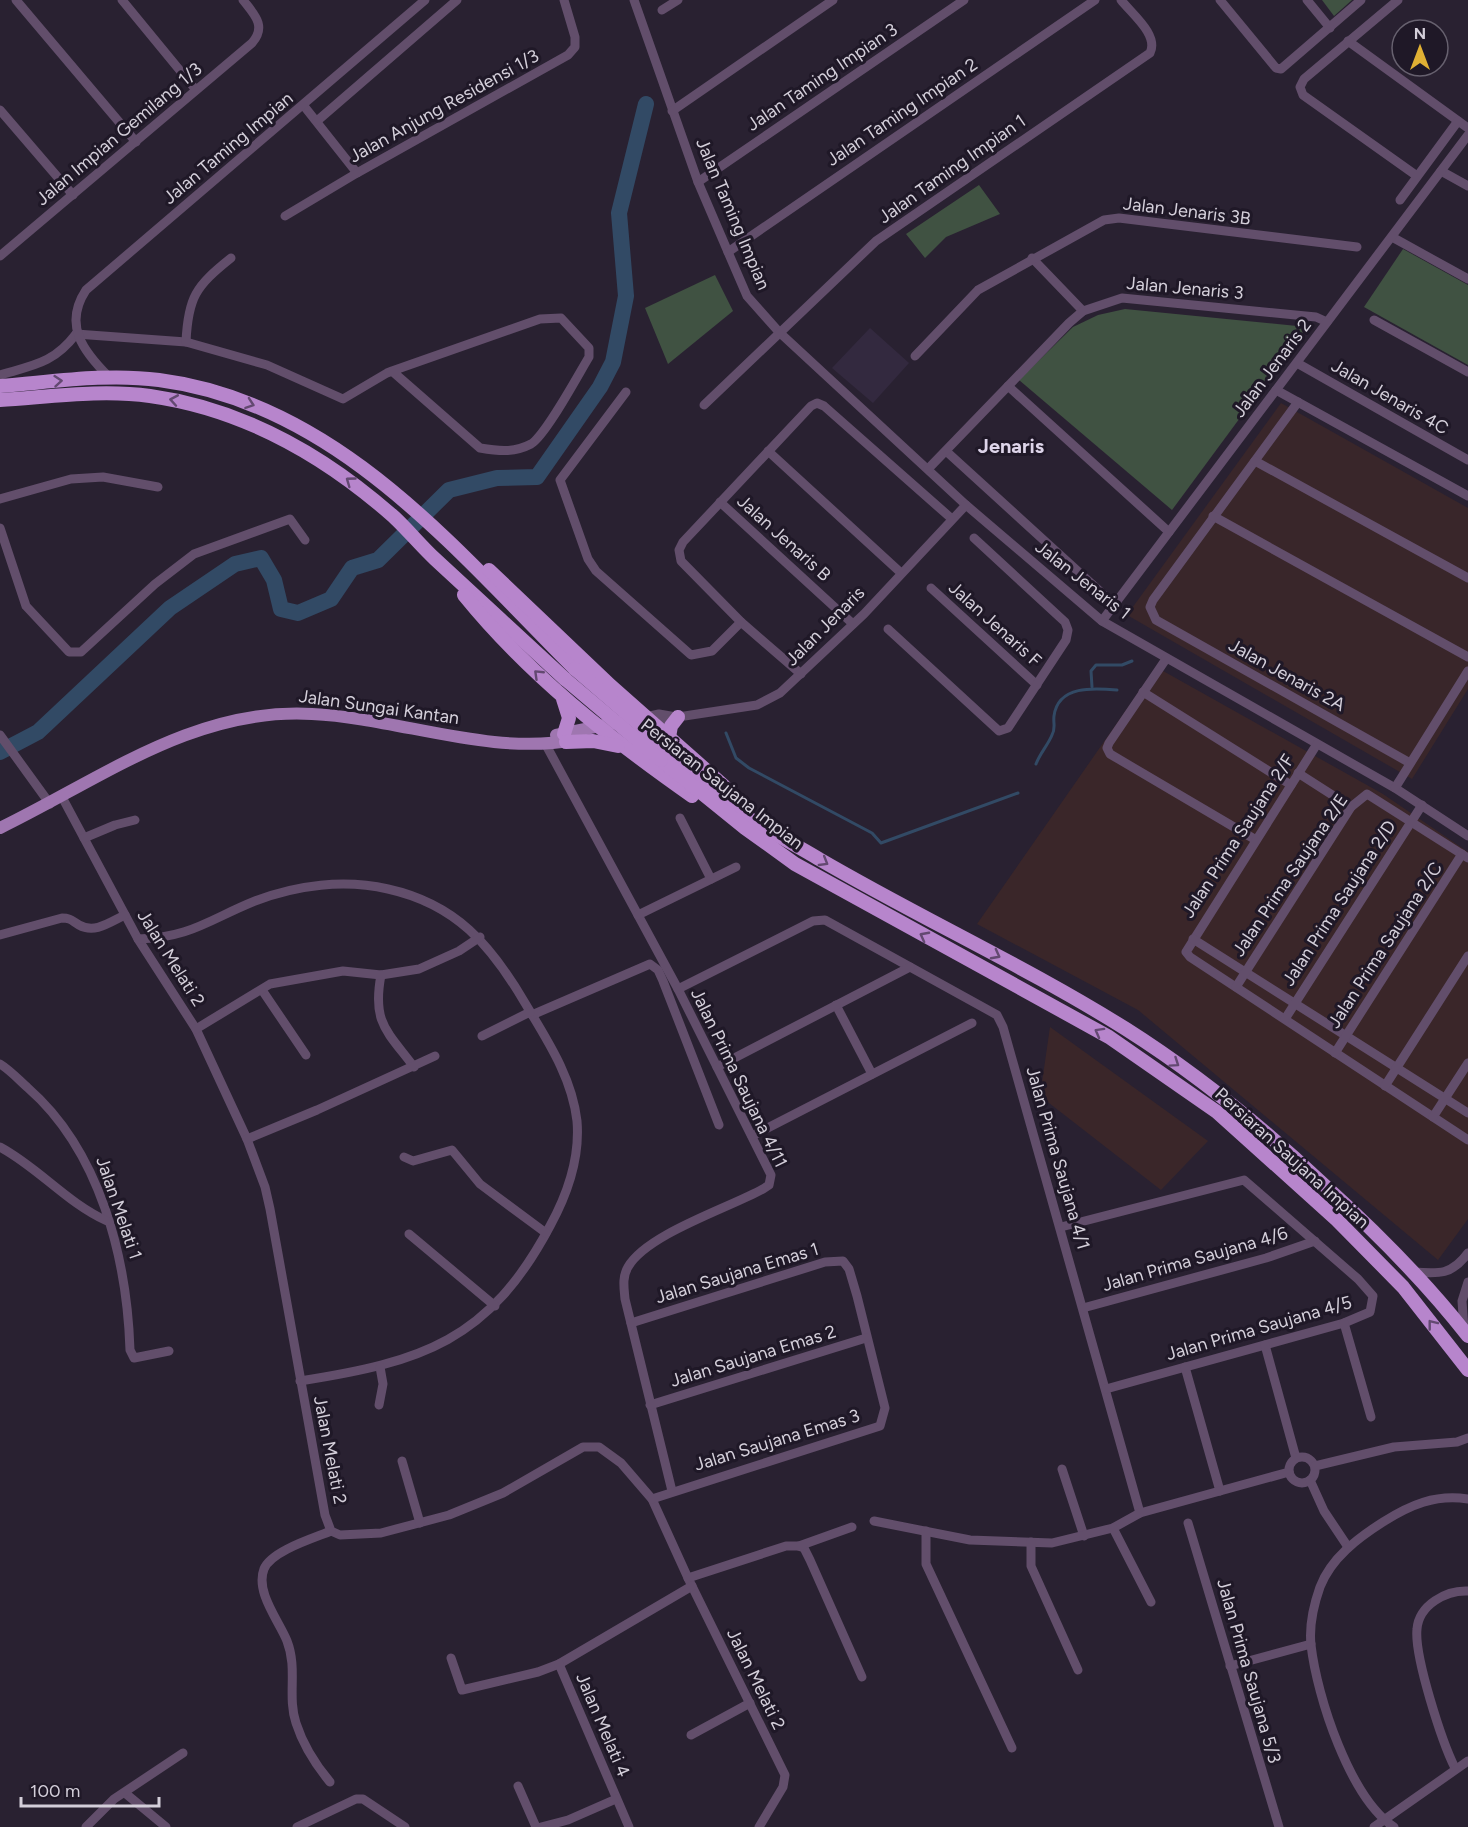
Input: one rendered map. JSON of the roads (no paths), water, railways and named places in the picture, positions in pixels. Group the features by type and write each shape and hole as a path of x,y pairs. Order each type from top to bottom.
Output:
{"highway":[{"path":"0,386 110,377 159,380 206,390 256,406 317,435 374,474 436,525 650,721 666,749"},
{"name":"Persiaran Saujana Impian","path":"0,400 108,394 147,396 189,403 270,432 318,459 395,518 433,556 570,674 666,749 740,812 773,833 1127,1030 1267,1132 1414,1272 1466,1334"},
{"name":"Persiaran Saujana Impian","path":"436,525 570,674"},
{"path":"433,556 494,632 563,698 623,747 725,819 745,828"},
{"path":"563,698 569,712 565,738 623,747"},
{"path":"666,749 671,726 678,717"},
{"name":"Persiaran Saujana Impian","path":"666,749 745,828 825,883 1109,1037 1217,1112 1338,1220 1403,1287 1468,1370"}],"main road":[{"name":"Jalan Sungai Kantan","path":"0,828 50,804 168,740 214,725 264,716 314,714 396,724 489,741 526,744 546,745 565,738"},
{"name":"Jalan Sungai Kantan","path":"526,744 650,721"}],"street":[{"path":"16,0 136,142"},
{"path":"122,0 196,90"},
{"name":"Jalan Impian Gemilang 1/3","path":"4,253 258,36 257,17 243,0"},
{"name":"Jalan Taming Impian","path":"76,334 76,313 86,290 304,106 425,0"},
{"path":"317,121 457,0"},
{"name":"Jalan Anjung Residensi 1/3","path":"285,216 357,173 568,56 575,47 575,37 564,0"},
{"name":"Jalan Taming Impian","path":"634,0 698,182 747,296 779,332"},
{"path":"662,10 678,0"},
{"path":"672,111 833,0"},
{"name":"Jalan Taming Impian 3","path":"698,182 964,0"},
{"name":"Jalan Taming Impian 2","path":"728,252 1095,0"},
{"name":"Jalan Taming Impian 1","path":"704,405 876,242 1150,53 1153,47 1152,38 1121,0"},
{"path":"1220,0 1276,68 1286,67 1361,0"},
{"path":"1307,0 1330,28"},
{"path":"1398,0 1304,79 1300,87 1304,95 1417,176"},
{"path":"1348,41 1468,128"},
{"path":"304,106 357,173"},
{"path":"0,110 73,195"},
{"path":"1400,200 1458,121"},
{"name":"Jalan Jenaris 2","path":"1102,621 1468,135"},
{"path":"1441,171 1468,186"},
{"name":"Jalan Jenaris 3B","path":"915,356 978,290 1104,220 1119,218 1357,247"},
{"path":"1392,237 1468,279"},
{"path":"0,241 4,253"},
{"path":"186,342 187,320 196,291 206,279 231,258"},
{"path":"1032,258 1083,311"},
{"name":"Jalan Jenaris 3","path":"928,469 1083,311 1122,298 1316,317 1327,322"},
{"path":"76,334 186,342 267,365 339,398 347,397 392,371 540,319 561,318 590,348 589,357 537,440 513,450 499,451 480,448 392,371"},
{"path":"1374,320 1468,372"},
{"name":"Jalan Jenaris 1","path":"779,332 966,505 1102,621 1395,788 1468,836"},
{"path":"0,375 47,362 64,349 76,334"},
{"path":"76,334 110,377"},
{"name":"Jalan Jenaris 4C","path":"1297,363 1468,460"},
{"path":"1008,386 1169,532"},
{"path":"1276,390 1468,496"},
{"path":"626,392 560,480 588,559 596,571 691,655 712,651 741,622"},
{"path":"1298,402 1214,516 1468,657"},
{"path":"801,674 741,622 681,561 679,550 682,542 768,451 817,403 824,406 952,519"},
{"path":"768,451 900,572"},
{"path":"946,451 1115,605"},
{"path":"1255,460 1468,578"},
{"path":"0,499 71,479 103,477 158,487"},
{"name":"Jalan Jenaris B","path":"720,502 853,624"},
{"name":"Jalan Jenaris","path":"650,721 757,705 780,693 853,624 966,505"},
{"name":"Jalan Jenaris 2A","path":"1214,516 1153,600 1151,613 1156,620 1410,763"},
{"path":"0,528 27,606 69,652 81,652 155,584 194,554 290,519 305,540"},
{"path":"888,629 999,731 1008,728 1066,640 1068,630 1065,622 974,538"},
{"path":"1009,571 1023,555"},
{"name":"Jalan Jenaris F","path":"931,588 1037,685"},
{"path":"1166,659 1107,748 1110,754 1256,840"},
{"path":"1395,788 1468,670"},
{"path":"1143,692 1291,786"},
{"path":"2,738 50,804"},
{"name":"Jalan Prima Saujana 2/F","path":"1190,943 1317,744"},
{"name":"Jalan Prima Saujana 4/11","path":"546,745 678,989 771,1175 769,1185 661,1239 640,1252 624,1276 625,1299 672,1491"},
{"path":"1298,773 1351,807"},
{"name":"Jalan Prima Saujana 2/E","path":"1236,987 1351,807 1362,796 1366,794 1411,822"},
{"name":"Jalan Melati 2","path":"62,797 138,939 196,1029 247,1139 265,1186 325,1515 331,1530 340,1535 381,1533 420,1523 449,1515 503,1492 590,1446 599,1447 610,1454 652,1499 785,1775 783,1787 762,1826"},
{"name":"Jalan Prima Saujana 2/D","path":"1285,1019 1422,805"},
{"path":"680,818 711,879"},
{"path":"84,838 115,825 135,820"},
{"path":"1411,822 1465,856"},
{"name":"Jalan Prima Saujana 2/C","path":"1335,1053 1465,856"},
{"path":"638,915 736,867"},
{"path":"138,939 161,939 186,933 262,899 325,884 363,884 414,896 433,904 480,937 509,976 565,1072 577,1121 574,1164 565,1193 546,1233 524,1272 495,1306 446,1341 380,1367 300,1381"},
{"path":"0,935 62,918 69,918 83,927 93,929 125,915"},
{"name":"Jalan Prima Saujana 4/1","path":"678,989 813,921 827,921 986,1006 1000,1020 1061,1227 1140,1513"},
{"path":"196,1029 270,984 343,971 381,975 419,969 459,951 480,937"},
{"path":"1468,1113 1245,972 1190,943 1186,952 1190,957 1468,1140"},
{"path":"1385,1086 1468,956"},
{"path":"482,1036 650,964 658,970 663,981 719,1125"},
{"path":"717,1067 910,967"},
{"path":"381,975 376,1000 379,1017 414,1067"},
{"path":"262,990 306,1055"},
{"path":"836,1005 872,1074"},
{"path":"752,1136 972,1023"},
{"path":"247,1139 435,1056"},
{"path":"1433,1117 1468,1063"},
{"name":"Jalan Melati 1","path":"0,1064 37,1095 82,1153 107,1221 125,1281 130,1350 134,1358 169,1351"},
{"path":"0,1147 34,1168 77,1205 107,1221"},
{"path":"404,1157 413,1161 452,1150 480,1184 546,1233"},
{"name":"Jalan Prima Saujana 4/5","path":"1061,1227 1238,1179 1250,1183 1365,1286 1373,1296 1370,1312 1344,1323 1106,1389"},
{"path":"409,1234 495,1306"},
{"name":"Jalan Prima Saujana 4/6","path":"1083,1308 1266,1258 1315,1241"},
{"path":"1414,1272 1450,1270 1459,1266 1468,1253"},
{"name":"Jalan Saujana Emas 1","path":"632,1323 825,1262 843,1261 849,1269 866,1338"},
{"path":"1466,1334 1462,1301 1468,1282"},
{"path":"1344,1323 1371,1417"},
{"name":"Jalan Saujana Emas 2","path":"650,1406 866,1338"},
{"name":"Jalan Saujana Emas 3","path":"672,1491 880,1426 885,1408 866,1338"},
{"path":"1265,1345 1296,1458"},
{"path":"379,1405 383,1384 380,1367"},
{"path":"1185,1367 1220,1491"},
{"path":"1315,1466 1394,1447 1457,1442 1467,1437"},
{"path":"1307,1457 1315,1466 1314,1476 1310,1480 1297,1482 1289,1472 1290,1465 1296,1458 1307,1457"},
{"path":"402,1461 420,1523"},
{"path":"1062,1469 1084,1536"},
{"path":"874,1521 970,1540 1052,1543 1113,1528 1140,1513 1289,1472"},
{"path":"1310,1480 1324,1511 1348,1547"},
{"path":"652,1499 672,1491"},
{"path":"1395,1827 1383,1820 1352,1778 1331,1724 1311,1644 1315,1605 1321,1584 1348,1547 1399,1512 1417,1503 1437,1498 1468,1499"},
{"name":"Jalan Prima Saujana 5/3","path":"1188,1523 1279,1827"},
{"path":"451,1658 462,1690 531,1674 559,1664 690,1582 786,1546 799,1546 852,1527"},
{"path":"1113,1528 1151,1602"},
{"path":"330,1782 312,1759 291,1709 294,1674 288,1642 264,1592 263,1570 271,1559 331,1530"},
{"path":"926,1531 926,1564 1012,1748"},
{"path":"1031,1542 1031,1566 1078,1670"},
{"path":"799,1546 804,1548 810,1560 862,1677"},
{"path":"1455,1768 1437,1722 1421,1662 1417,1630 1422,1613 1435,1600 1450,1593 1468,1591"},
{"path":"1230,1666 1311,1644"},
{"name":"Jalan Melati 4","path":"559,1664 629,1827"},
{"path":"691,1735 750,1704"},
{"path":"86,1827 114,1799 183,1753"},
{"path":"1374,1827 1468,1761"},
{"path":"518,1786 536,1827"},
{"path":"125,1793 166,1827"},
{"path":"297,1827 356,1799 363,1799 405,1827"},
{"name":"Jalan Melati 4","path":"540,1827 568,1820 616,1799"}],"waterway":[{"path":"0,752 38,732 170,608 235,564 261,558 274,580 281,609 298,613 331,599 352,568 378,560 449,490 497,478 537,477 600,387 613,362 626,296 619,213 646,104"},
{"path":"1092,687 1091,671 1096,665 1122,665 1132,661"},
{"path":"1036,764 1053,732 1054,716 1062,699 1088,689 1117,690"},
{"path":"726,733 736,758 749,768 872,833 881,843 1018,793"}],"district":[{"name":"Jenaris","path":"1011,446"}]}
